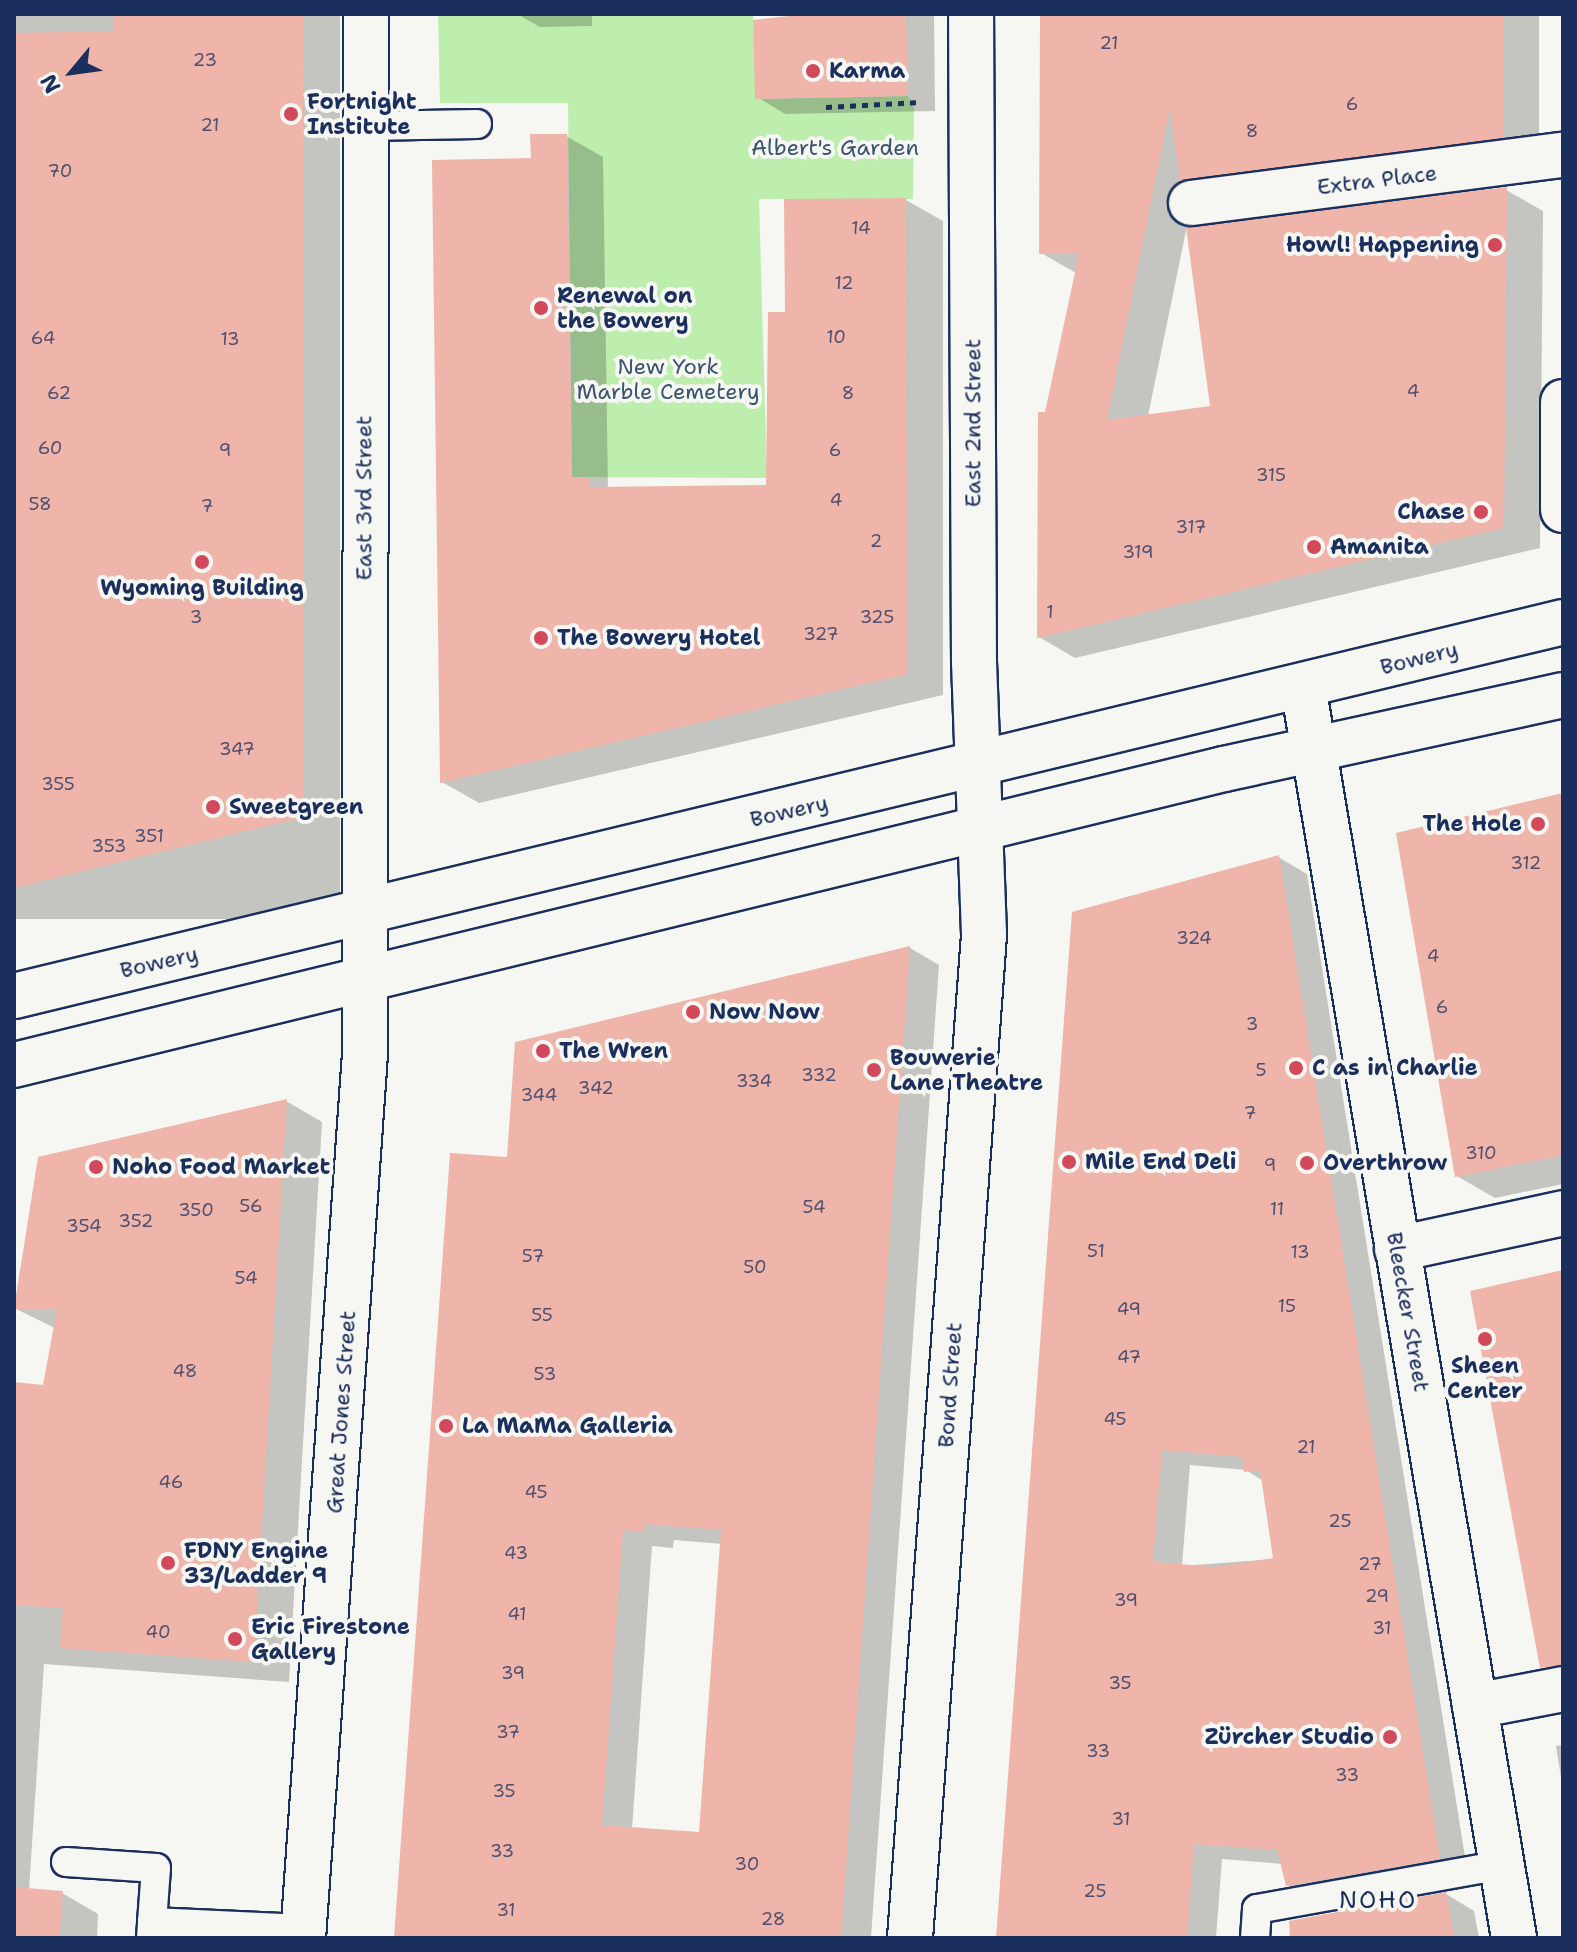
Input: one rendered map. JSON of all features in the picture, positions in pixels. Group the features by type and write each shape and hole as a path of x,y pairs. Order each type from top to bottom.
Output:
{"street":[{"name":"East 3rd Street","path":"362,982 366,14"},
{"name":"East 2nd Street","path":"971,14 978,831"},
{"name":"Extra Place","path":"1191,203 1563,155"},
{"path":"1563,402 1563,510"},
{"name":"Bowery","path":"14,996 976,767 1563,622"},
{"name":"Bleecker Street","path":"1303,686 1514,1938"},
{"path":"14,1065 978,831 1563,695"},
{"name":"Bond Street","path":"910,1938 984,934 978,831"},
{"name":"Great Jones Street","path":"304,1934 364,1076 362,982"},
{"path":"1397,1249 1563,1213"},
{"path":"1475,1706 1563,1689"}],"lane":[{"path":"365,126 477,124"},
{"path":"66,1862 156,1868 152,1930 304,1934"},
{"path":"1255,1938 1257,1909 1502,1865"}],"path":[{"path":"826,107 920,102"}],"green space":[{"name":"New York Marble Cemetery","path":"438,14 753,14 756,99 908,96 914,107 913,199 759,199 767,478 572,477 568,103 440,103"}],"building":[{"path":"113,14 303,14 304,817 14,888 14,33 113,31"},
{"path":"807,14 906,14 908,96 755,99 753,20"},
{"path":"1040,14 1503,14 1503,138 1180,181 1170,107 1107,420 1210,406 1186,227 1507,187 1504,528 1037,638 1038,412 1045,412 1079,254 1039,254"},
{"path":"530,134 567,134 572,477 589,477 589,487 766,485 768,312 785,312 784,199 906,198 907,674 440,783 432,160 531,158"},
{"path":"1563,793 1563,1155 1455,1177 1396,833"},
{"path":"1279,855 1440,1859 1286,1886 1277,1850 1194,1844 1187,1938 996,1938 1072,912","holes":["1162,1450 1242,1457 1244,1472 1260,1470 1273,1558 1215,1567 1153,1562"]},
{"path":"910,946 841,1938 394,1938 450,1153 507,1157 515,1042","holes":["645,1524 721,1530 699,1832 602,1825 623,1530 644,1532"]},
{"path":"287,1099 254,1662 60,1648 63,1608 14,1605 14,1382 43,1385 57,1309 14,1309 38,1157"},
{"path":"1563,1270 1563,1665 1540,1668 1470,1291"},
{"path":"14,1887 63,1891 59,1938 14,1938"},
{"path":"1446,1892 1454,1938 1290,1938 1289,1921"}],"place":[{"name":"Karma","path":"813,71"},
{"name":"Fortnight Institute","path":"291,114"},
{"name":"Howl! Happening","path":"1495,245"},
{"name":"Renewal on the Bowery","path":"541,308"},
{"name":"Chase","path":"1481,512"},
{"name":"Amanita","path":"1314,547"},
{"name":"Wyoming Building","path":"202,562"},
{"name":"The Bowery Hotel","path":"541,638"},
{"name":"Sweetgreen","path":"213,807"},
{"name":"The Hole","path":"1538,824"},
{"name":"Now Now","path":"693,1012"},
{"name":"The Wren","path":"543,1051"},
{"name":"C as in Charlie","path":"1296,1068"},
{"name":"Bouwerie Lane Theatre","path":"874,1070"},
{"name":"Mile End Deli","path":"1069,1162"},
{"name":"Overthrow","path":"1307,1163"},
{"name":"Noho Food Market","path":"96,1167"},
{"name":"Sheen Center","path":"1485,1339"},
{"name":"La MaMa Galleria","path":"446,1426"},
{"name":"FDNY Engine 33/Ladder 9","path":"168,1563"},
{"name":"Eric Firestone Gallery","path":"235,1639"},
{"name":"Zürcher Studio","path":"1390,1737"}],"district":[{"name":"NOHO","path":"1378,1901"}],"park label":[{"name":"Albert's Garden","path":"835,148"}]}
